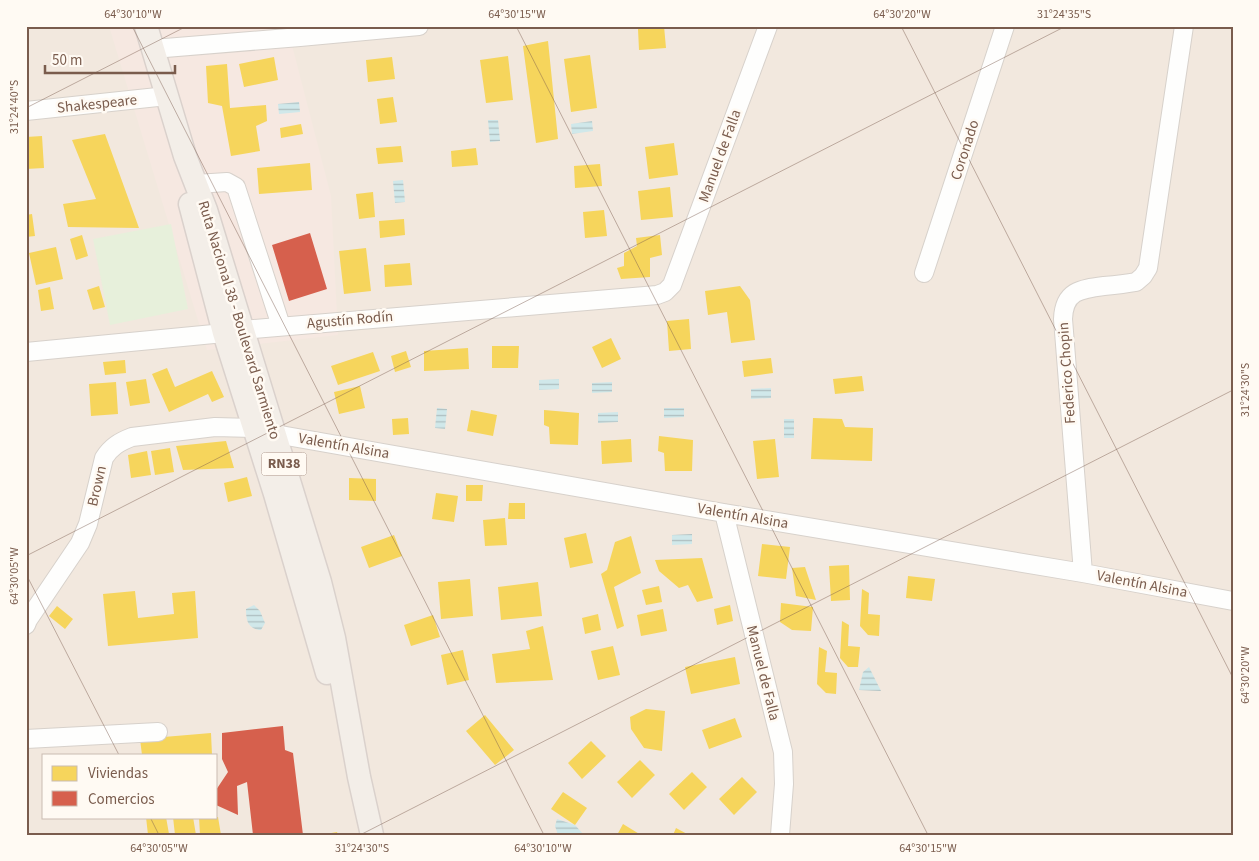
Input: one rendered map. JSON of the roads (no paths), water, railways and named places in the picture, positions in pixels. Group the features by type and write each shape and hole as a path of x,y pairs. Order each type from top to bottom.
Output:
{"main road":[{"name":"Ruta Nacional 38 - Boulevard Sarmiento","path":"146,26 185,156 209,218 232,337"},
{"name":"Ruta Nacional 38 - Boulevard Sarmiento","path":"185,156 190,208 264,431 294,557 359,777"},
{"name":"Ruta Nacional 38 - Boulevard Sarmiento","path":"264,431 262,434 268,444 290,515 309,547 320,582 334,638 359,777 372,835"}],"street":[{"path":"153,49 418,26"},
{"name":"Manuel de Falla","path":"672,285 768,26"},
{"name":"Coronado","path":"924,273 1005,26"},
{"name":"Federico Chopin","path":"1083,572 1063,309 1073,294 1084,289 1136,282 1148,268 1184,26"},
{"name":"Shakespeare","path":"26,111 167,96"},
{"path":"196,184 227,182 236,187 282,326"},
{"name":"Agustín Rodín","path":"26,352 232,337 282,326 656,294 665,292 672,285"},
{"name":"Brown","path":"26,625 80,544 88,524 104,458 110,449 132,437 215,427 264,431"},
{"name":"Valentín Alsina","path":"264,431 724,513 1083,572 1233,601"},
{"name":"Manuel de Falla","path":"724,513 783,752 784,784 780,835"},
{"path":"26,739 158,732"}],"water":[{"path":"299,102 300,112 279,114 278,104"},
{"path":"488,120 498,120 500,141 490,142"},
{"path":"592,121 593,131 572,134 571,124"},
{"path":"403,180 405,202 395,203 393,181"},
{"path":"559,379 559,389 539,390 539,380"},
{"path":"612,382 612,392 592,393 592,383"},
{"path":"771,388 771,398 751,399 751,389"},
{"path":"437,408 447,409 445,429 435,428"},
{"path":"664,408 684,408 684,417 664,418"},
{"path":"618,412 618,422 598,423 598,413"},
{"path":"784,419 794,419 794,438 784,438"},
{"path":"692,534 692,544 672,545 672,535"},
{"path":"254,605 260,611 265,623 261,630 253,628 247,621 246,609"},
{"path":"869,667 881,691 859,690 863,672"},
{"path":"557,819 575,825 584,835 558,835 555,826"}]}
